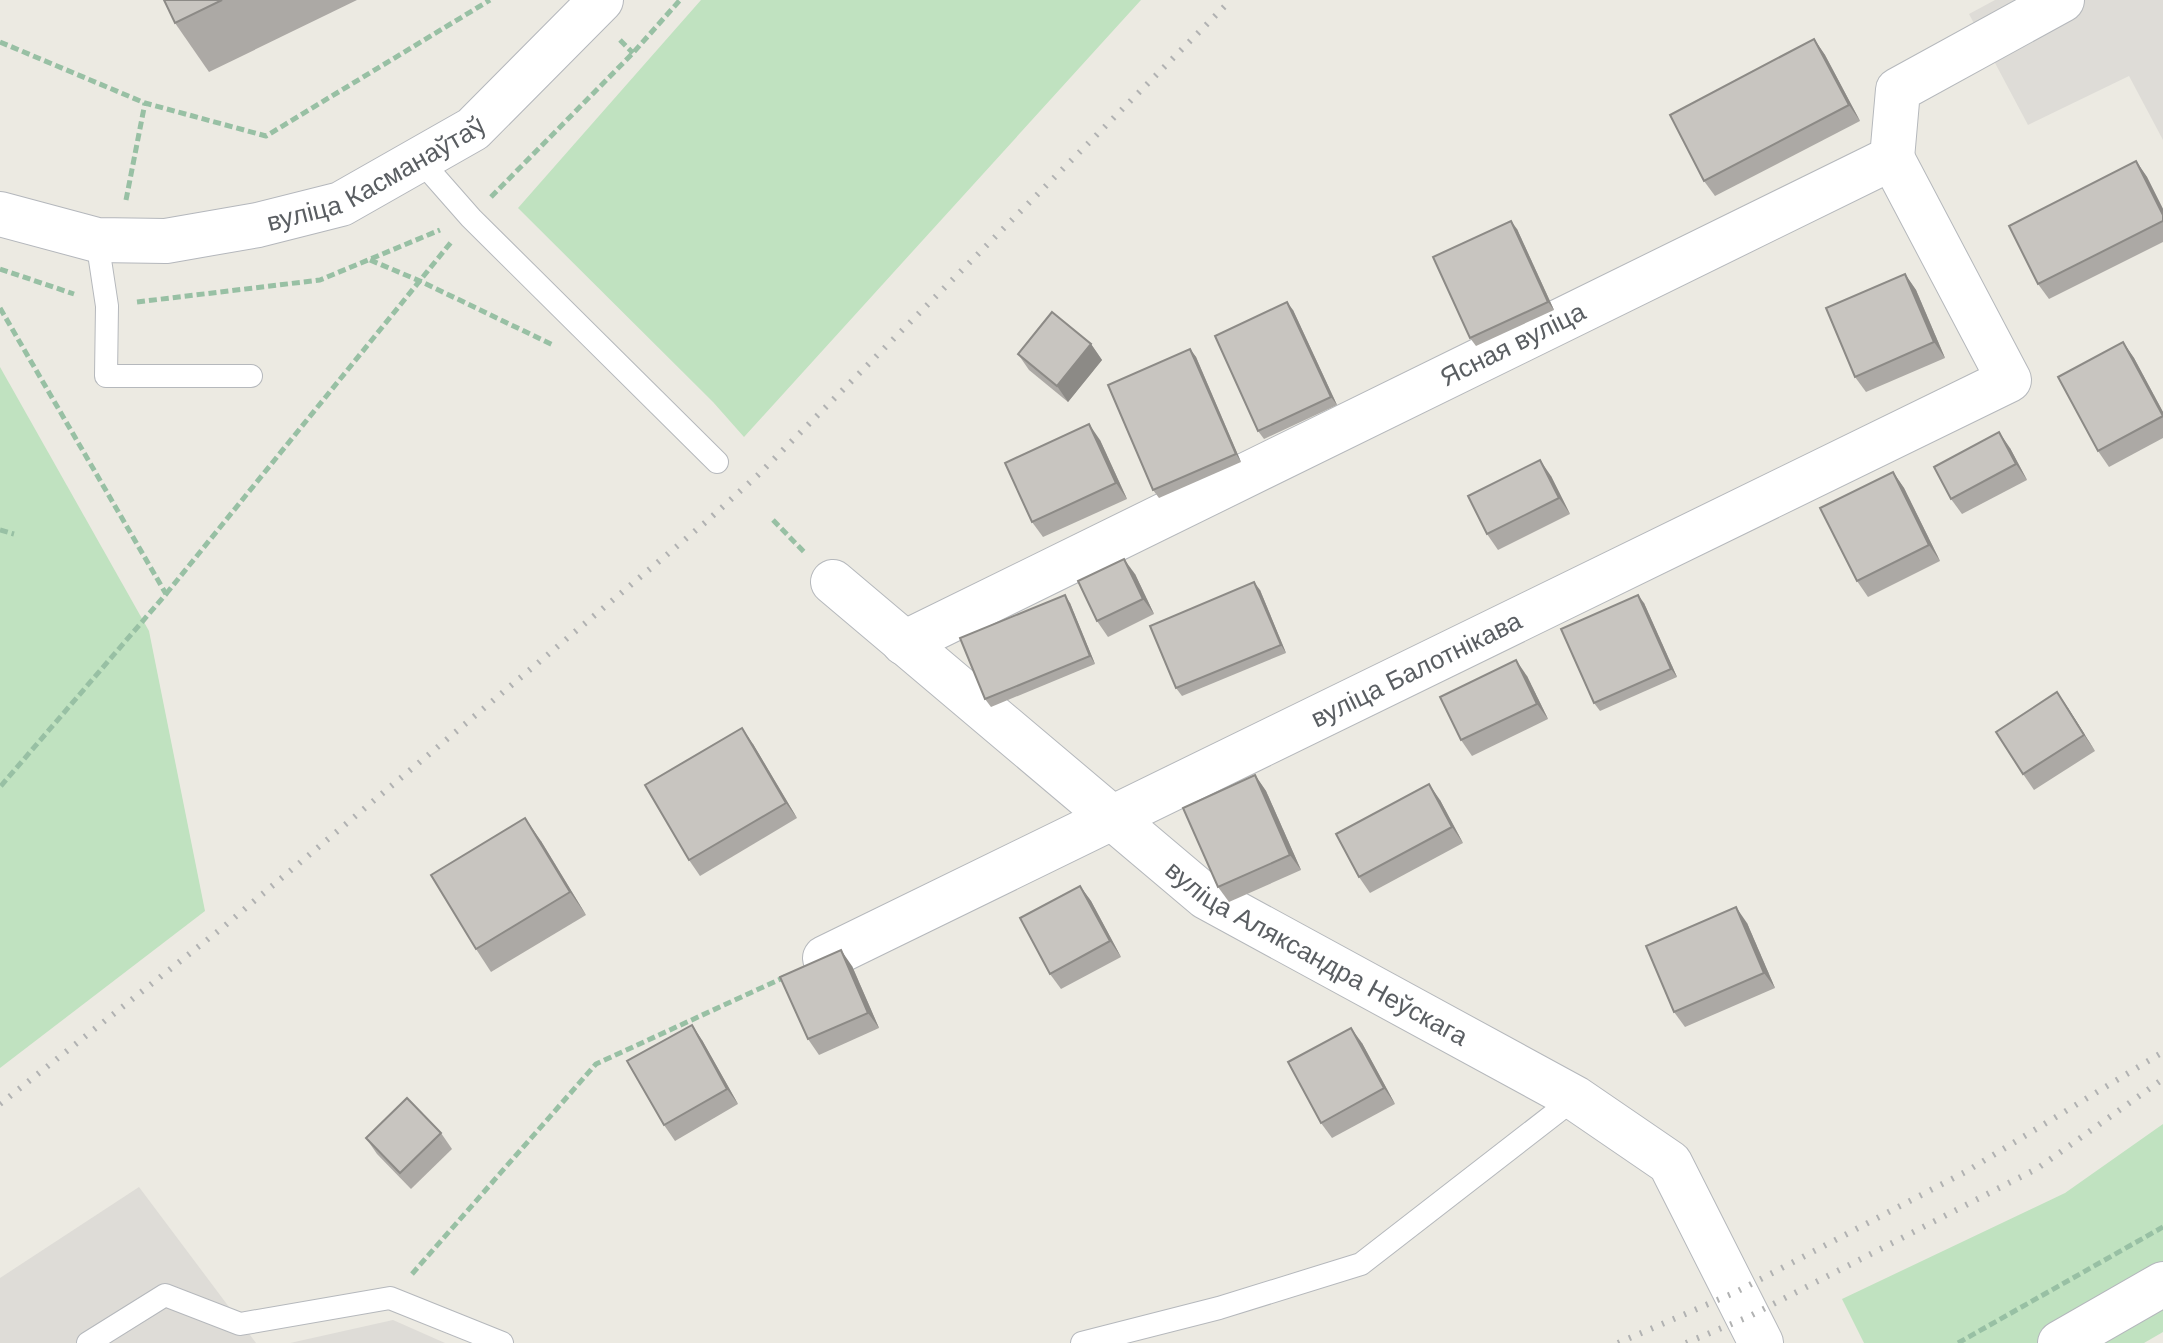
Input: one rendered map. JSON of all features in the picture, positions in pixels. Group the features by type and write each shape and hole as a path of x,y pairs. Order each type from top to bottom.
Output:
{"street":[{"name":"вуліца Касманаўтаў","path":"0,214 108,240 166,241 258,225 341,204 473,129 601,0"},
{"path":"1892,158 1898,90 2062,0"},
{"name":"вуліца Балотнікава","path":"825,958 2009,380 1892,158"},
{"name":"Ясная вуліца","path":"904,643 1892,158"},
{"name":"вуліца Аляксандра Неўскага","path":"833,582 1206,897 1575,1098 1670,1163 1761,1343"},
{"path":"2060,1343 2163,1284"}],"lane":[{"path":"420,160 471,218 717,462"},
{"path":"108,240 106,376 251,376"},
{"path":"1082,1343 1219,1308 1361,1264 1575,1098"},
{"path":"88,1343 165,1295 240,1324 390,1298 502,1343"}],"path":[{"path":"0,42 145,103 266,136 490,0"},
{"path":"0,787 166,594 471,218 633,53 680,0"},
{"path":"108,240 145,103"},
{"path":"0,269 107,306 320,280 471,218"},
{"path":"369,260 420,281 561,350"},
{"path":"0,308 166,594"},
{"path":"0,530 14,534"},
{"path":"390,1298 596,1064 825,958"},
{"path":"1958,1343 2163,1227"}],"shaded area":[{"path":"1995,0 2163,0 2163,140 2129,76 2028,125 1969,14"},
{"path":"139,1187 256,1343 0,1343 0,1278"},
{"path":"393,1320 445,1343 290,1343"}],"green space":[{"path":"701,0 1141,0 744,437 713,402 518,208"},
{"path":"0,367 149,631 205,911 0,1068"},
{"path":"2163,1124 2163,1332 2144,1343 1864,1343 1842,1299 2065,1193"}],"building":[{"path":"164,0 222,0 175,23"},
{"path":"1814,39 1849,105 1704,181 1670,115"},
{"path":"2136,161 2163,215 2163,221 2038,284 2009,226"},
{"path":"1511,221 1548,302 1470,338 1433,257"},
{"path":"1905,274 1934,342 1855,377 1826,308"},
{"path":"1287,302 1331,397 1258,431 1215,336"},
{"path":"1052,312 1091,344 1057,386 1018,354"},
{"path":"2123,342 2163,416 2098,451 2058,377"},
{"path":"1190,349 1236,454 1153,490 1108,385"},
{"path":"1089,424 1116,483 1032,522 1005,463"},
{"path":"1999,432 2016,464 1951,499 1934,467"},
{"path":"1540,460 1559,498 1487,534 1468,496"},
{"path":"1893,472 1929,545 1857,581 1820,508"},
{"path":"1124,559 1143,599 1097,621 1078,581"},
{"path":"1254,582 1281,645 1176,688 1150,626"},
{"path":"1065,595 1090,656 985,699 960,638"},
{"path":"1638,595 1671,669 1594,703 1561,629"},
{"path":"1516,660 1537,704 1461,740 1440,697"},
{"path":"2057,692 2084,735 2023,774 1996,732"},
{"path":"742,728 786,803 689,860 645,785"},
{"path":"1255,775 1290,855 1218,887 1183,808"},
{"path":"1429,784 1452,827 1359,877 1336,834"},
{"path":"525,818 570,892 476,949 431,875"},
{"path":"1080,886 1110,941 1050,974 1020,918"},
{"path":"1736,907 1764,973 1674,1012 1646,946"},
{"path":"841,950 868,1013 808,1039 780,977"},
{"path":"692,1025 727,1089 664,1125 627,1061"},
{"path":"1351,1028 1384,1088 1321,1123 1288,1062"},
{"path":"407,1098 441,1133 400,1173 366,1138"}],"railway":[{"path":"0,1104 222,928 707,521 758,475 1231,0"},
{"path":"1618,1343 1736,1292 1967,1171 2163,1052"},
{"path":"1686,1343 1748,1317 2038,1168 2163,1079"}]}
